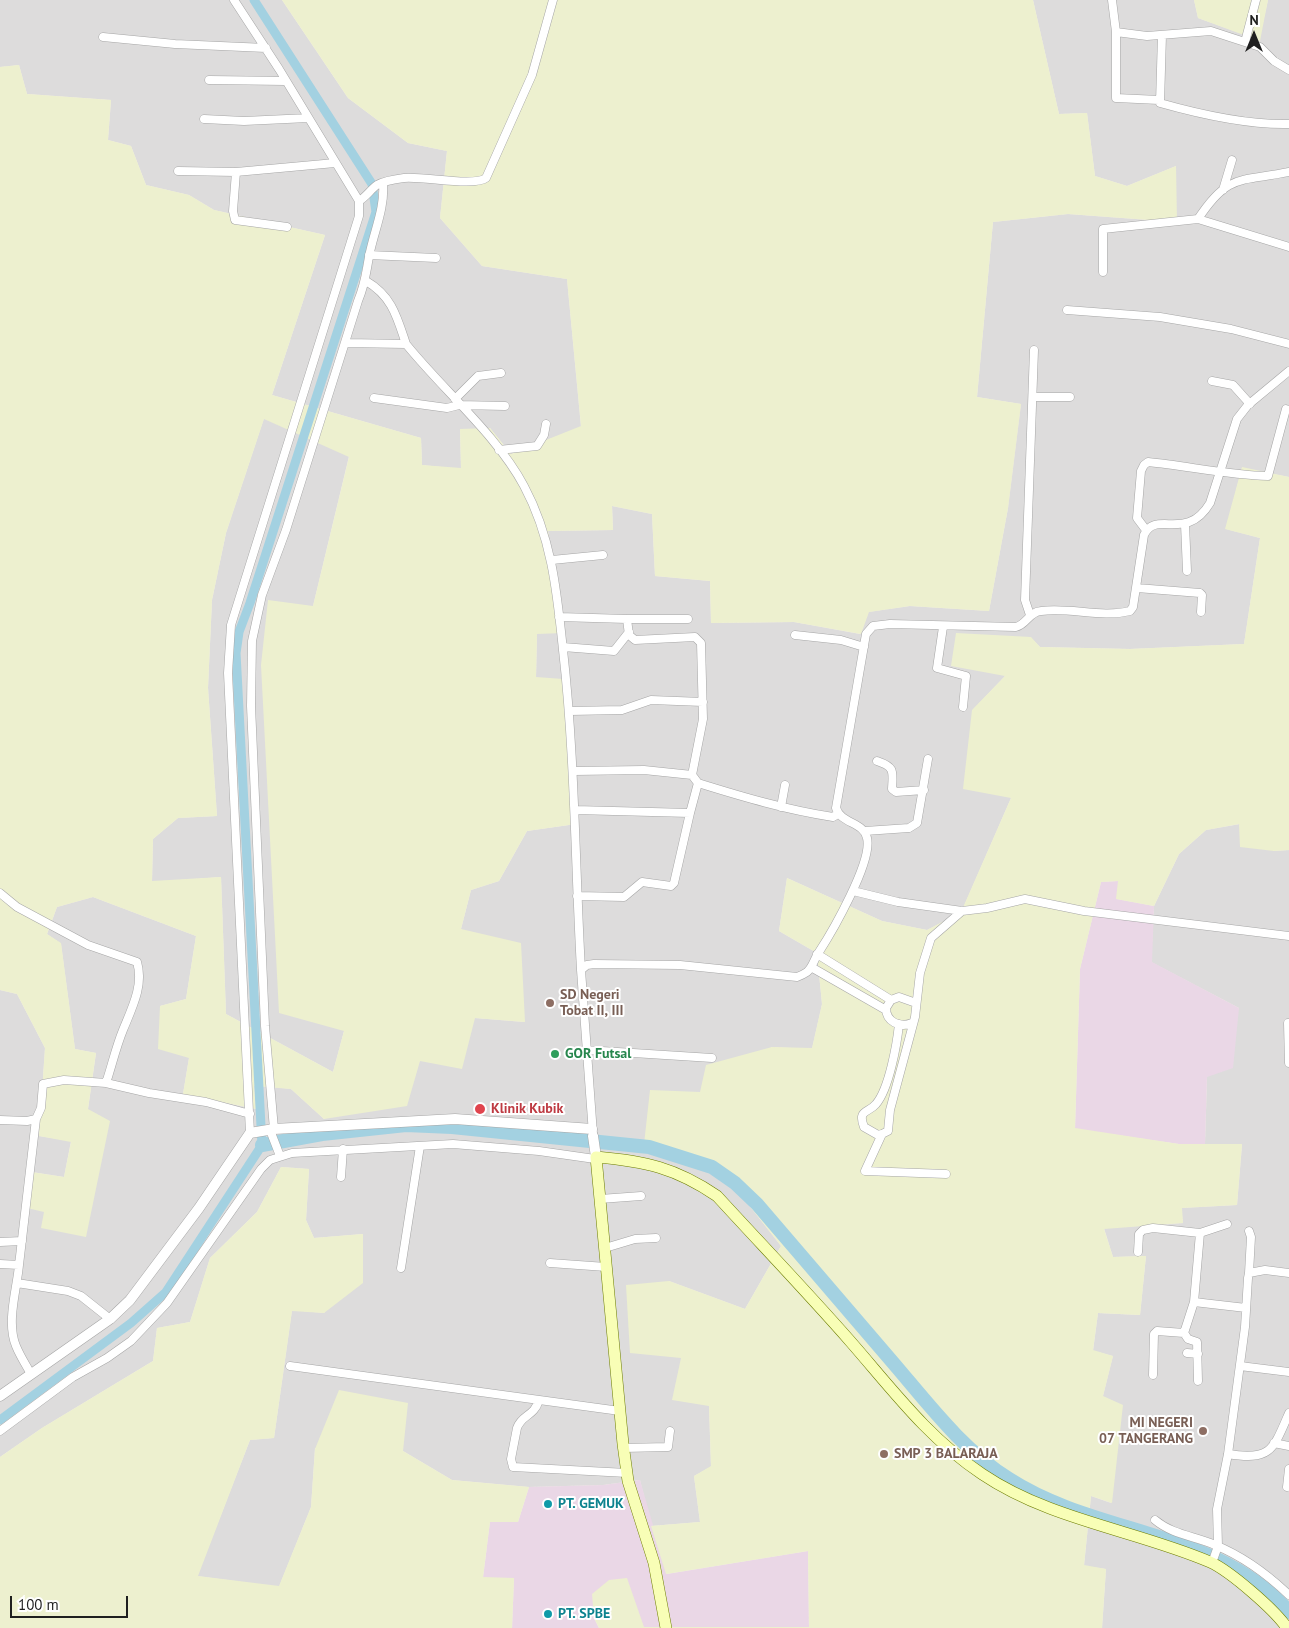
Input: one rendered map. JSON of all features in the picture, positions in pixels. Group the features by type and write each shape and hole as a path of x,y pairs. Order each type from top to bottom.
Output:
{"main road":[{"path":"666,1628 654,1563 627,1473 623,1448 596,1156 629,1159 659,1165 694,1180 717,1196 849,1340 913,1416 957,1456 982,1474 1011,1493 1048,1508 1213,1562 1272,1609 1287,1628"}],"street":[{"path":"0,1396 110,1319 130,1300 253,1132 250,1114 228,673 231,625 247,568 359,216 361,200 335,163 266,48 234,0"},
{"path":"361,200 380,184 404,178 441,178 481,182 486,178 532,76 553,0"},
{"path":"1112,0 1116,32 1116,98 1159,100 1160,103 1201,113 1275,125 1289,124"},
{"path":"1244,42 1256,0"},
{"path":"1116,32 1162,35 1211,31 1260,47 1274,61 1289,70"},
{"path":"1159,100 1162,35"},
{"path":"103,37 175,44 266,48"},
{"path":"209,80 286,81"},
{"path":"204,119 244,121 308,118"},
{"path":"1223,190 1232,160"},
{"path":"178,171 236,172 335,163"},
{"path":"236,172 233,211 235,220 287,227"},
{"path":"1198,219 1211,200 1234,182 1251,177 1289,172"},
{"path":"279,1153 271,1131 265,1026 251,706 252,641 254,623 267,577 286,530 366,281 384,196 380,184"},
{"path":"1103,272 1103,229 1198,219 1289,247"},
{"path":"370,255 436,258"},
{"path":"0,1431 73,1377 107,1358 131,1341 167,1303 261,1169 279,1153 453,1144 596,1156 592,1132 580,970 576,810 570,711 552,560 546,538 525,488 510,462 406,344 399,322 381,290 366,281"},
{"path":"1067,310 1160,317 1231,328 1289,344"},
{"path":"346,343 406,344"},
{"path":"1030,615 1025,600 1034,397 1034,350"},
{"path":"928,759 924,790 917,823 914,826 865,831 843,820 838,814 836,802 866,634 873,626 890,624 943,627 1016,627 1023,626 1030,615 1040,611 1098,613 1130,611 1134,607 1146,530 1156,524 1186,524 1202,516 1210,504 1237,419 1250,404 1289,371"},
{"path":"374,398 447,408 457,402 478,376 502,373"},
{"path":"1212,381 1233,385 1250,404"},
{"path":"1034,397 1070,397"},
{"path":"457,402 505,406"},
{"path":"1146,530 1137,518 1141,471 1144,465 1148,462 1190,466 1219,472 1269,476 1286,409"},
{"path":"499,450 537,446 544,435 546,424"},
{"path":"1186,524 1187,570"},
{"path":"552,560 603,555"},
{"path":"1137,588 1201,593 1201,612"},
{"path":"560,617 688,619"},
{"path":"628,619 629,632 631,638 635,640 695,636 701,643 703,720 692,776"},
{"path":"943,627 937,668 966,676 963,707"},
{"path":"563,647 614,651 629,632"},
{"path":"795,635 841,640 864,647"},
{"path":"570,711 622,710 650,700 703,702"},
{"path":"877,761 889,765 893,771 892,789 896,792 924,790"},
{"path":"574,771 644,770 692,776 698,783 781,807 833,817 838,814"},
{"path":"577,896 624,896 642,882 671,886 674,883 698,783"},
{"path":"781,807 785,785"},
{"path":"576,810 690,814"},
{"path":"580,970 586,965 594,964 645,963 723,969 788,978 797,977 807,972 811,967 817,954 829,938 853,892 867,848 868,839 865,831"},
{"path":"853,892 898,902 962,911 987,908 1025,899 1084,911 1289,936"},
{"path":"0,893 17,907 88,946 137,962 140,973 134,1006 124,1029 106,1083"},
{"path":"899,1024 887,1081 876,1105 865,1110 862,1121 870,1132 882,1134 888,1131 890,1110 908,1051 912,1023 916,1012 920,973 931,938 962,911"},
{"path":"817,954 891,1000"},
{"path":"811,967 886,1010"},
{"path":"912,1023 899,1024 888,1018 886,1010 891,1000 899,997 916,1003"},
{"path":"1288,1022 1289,1063"},
{"path":"586,1050 712,1058"},
{"path":"31,1374 15,1345 12,1319 36,1119 41,1108 43,1084 47,1082 83,1080 106,1083 149,1093 206,1102 250,1114"},
{"path":"876,1105 890,1110"},
{"path":"0,1120 27,1121 36,1119"},
{"path":"253,1132 455,1119 592,1132"},
{"path":"882,1134 865,1172 946,1174"},
{"path":"401,1268 420,1146"},
{"path":"341,1176 343,1149"},
{"path":"600,1199 641,1196"},
{"path":"1138,1252 1140,1234 1143,1230 1153,1228 1200,1233 1227,1224"},
{"path":"1213,1562 1217,1547 1217,1509 1228,1454 1240,1366 1246,1308 1246,1287 1250,1273 1251,1237 1248,1231"},
{"path":"1184,1333 1194,1302 1200,1233"},
{"path":"604,1248 635,1239 656,1238"},
{"path":"0,1242 22,1241"},
{"path":"550,1263 606,1267"},
{"path":"0,1264 19,1264"},
{"path":"1250,1273 1265,1270 1289,1273"},
{"path":"17,1283 68,1291 81,1296 110,1319"},
{"path":"1194,1302 1246,1308"},
{"path":"1153,1375 1155,1332 1184,1333"},
{"path":"1184,1333 1188,1339 1197,1341 1198,1381"},
{"path":"1186,1353 1198,1354"},
{"path":"290,1366 620,1411"},
{"path":"1240,1366 1289,1372"},
{"path":"539,1400 536,1410 519,1423 511,1458 512,1467 627,1473"},
{"path":"1228,1454 1256,1457 1263,1455 1274,1443 1289,1413"},
{"path":"623,1448 668,1448 670,1431"},
{"path":"1274,1443 1289,1446"},
{"path":"1287,1487 1289,1469"},
{"path":"1155,1520 1176,1533 1217,1547 1246,1561 1289,1595"}],"shaded area":[{"path":"0,0 282,0 348,98 408,143 447,151 440,218 482,266 567,279 581,427 511,454 490,428 460,430 461,469 422,465 421,438 272,395 325,235 214,210 189,195 146,185 131,146 108,140 111,100 27,94 19,65 0,67"},
{"path":"1033,0 1194,0 1198,18 1259,40 1268,0 1289,0 1289,477 1242,468 1226,529 1260,538 1244,644 1130,649 1040,647 1030,637 1005,676 972,711 1011,798 961,913 927,930 882,921 787,878 779,931 817,953 822,1004 812,1049 772,1047 701,1092 644,1144 687,1156 734,1186 781,1246 745,1309 669,1281 681,1358 709,1405 711,1467 694,1476 700,1522 651,1526 640,1480 603,1485 529,1487 452,1480 403,1451 315,1448 311,1507 279,1587 197,1576 250,1440 274,1438 292,1310 324,1313 363,1234 314,1238 306,1220 309,1169 281,1167 257,1212 210,1258 190,1322 157,1328 153,1361 42,1428 0,1457 0,990 17,994 45,1048 39,1136 71,1141 64,1177 32,1172 44,1212 86,1237 88,1109 96,1053 75,1049 61,944 47,934 57,907 93,897 196,936 186,999 160,1006 189,1058 183,1094 256,1109 254,1085 291,1089 324,1119 420,1061 475,1018 524,1022 461,929 471,890 499,881 527,831 576,824 536,678 537,633 563,633 548,531 613,530 612,506 652,514 655,576 710,581 711,623 794,622 860,634 868,612 910,606 989,611 1008,508 1021,404 977,397 993,222 1068,214 1176,222 1176,166 1127,186 1095,176 1087,113 1059,114"},
{"path":"264,418 349,456 313,606 344,1031 333,1072 226,1014 221,877 152,882 153,839 178,818 217,816 208,688 212,600 226,533"},
{"path":"1240,824 1274,851 1289,850 1289,1628 1102,1628 1106,1569 1084,1566 1091,1496 1111,1503 1103,1396 1113,1356 1093,1351 1098,1313 1140,1315 1146,1256 1113,1257 1104,1228 1183,1223 1181,1208 1237,1205 1242,1145 1205,1144 1207,1077 1239,1008 1151,962 1154,906 1179,854 1206,830"},
{"path":"1119,881 1117,899 1154,906 1152,962 1239,1008 1233,1068 1207,1077 1205,1144 1179,1144 1075,1129 1080,969 1101,882"},
{"path":"640,1480 667,1574 808,1551 809,1627 644,1627 594,1618 599,1628 512,1628 514,1578 483,1578 490,1521 518,1522 529,1487 603,1485"}],"green space":[{"path":"282,0 1033,0 1059,114 1087,113 1095,176 1127,186 1176,166 1177,222 1068,214 993,222 977,397 1021,404 1008,508 989,611 910,606 869,612 861,634 794,622 711,623 710,581 655,576 652,514 612,506 613,530 548,531 563,633 537,634 536,677 563,679 576,824 527,831 499,881 471,890 461,929 521,943 525,1022 475,1018 462,1069 420,1061 407,1106 324,1119 291,1089 254,1086 256,1109 183,1094 189,1058 158,1049 160,1006 186,999 196,936 93,897 57,907 47,934 61,943 75,1049 96,1053 88,1109 110,1121 86,1237 41,1228 44,1212 27,1208 31,1172 64,1177 71,1142 39,1136 45,1048 17,994 0,990 0,67 19,65 27,94 111,100 108,140 131,146 146,185 189,195 214,210 325,235 272,395 421,438 422,465 461,468 460,429 490,428 511,454 581,426 567,279 482,266 440,218 447,151 408,143 348,98","holes":["264,419 349,457 313,606 268,600 261,665 279,1013 344,1031 333,1072 226,1014 221,877 152,881 153,839 178,818 217,816 208,688 212,600 226,533"]},
{"path":"1194,0 1268,0 1260,41 1198,18"},
{"path":"1242,467 1289,477 1289,850 1274,851 1240,847 1239,824 1206,830 1179,854 1154,906 1116,899 1118,881 1101,882 1080,969 1075,1128 1179,1144 1242,1144 1237,1205 1182,1208 1183,1223 1104,1229 1113,1257 1146,1256 1140,1315 1098,1313 1093,1350 1113,1356 1103,1396 1123,1405 1112,1503 1091,1496 1084,1565 1106,1569 1102,1628 599,1628 594,1618 592,1594 609,1580 627,1578 644,1627 809,1627 808,1551 666,1574 651,1526 700,1522 694,1476 711,1466 709,1406 672,1400 681,1358 630,1353 626,1285 669,1281 745,1309 781,1246 734,1186 687,1156 644,1144 650,1090 700,1092 706,1065 772,1047 812,1048 822,1004 817,953 779,931 787,878 882,921 927,930 961,912 1011,798 963,789 972,710 1005,676 951,666 956,633 1031,637 1040,647 1130,649 1244,644 1260,538 1225,529"},
{"path":"281,1167 309,1169 306,1220 314,1238 363,1234 363,1283 324,1313 292,1311 274,1438 250,1440 198,1576 279,1586 311,1507 315,1449 339,1390 408,1403 403,1451 452,1480 529,1487 518,1522 490,1522 483,1577 514,1578 512,1628 0,1628 0,1457 42,1428 153,1361 157,1328 190,1322 210,1258 257,1212"}],"waterway":[{"path":"0,1420 131,1323 166,1292 262,1145 236,653 239,632 376,212 372,184 254,0"},
{"path":"262,1145 322,1134 406,1125 452,1127 649,1147 712,1167 735,1183 757,1204 934,1411 962,1441 992,1467 1043,1498 1080,1512 1192,1548 1227,1564 1260,1585 1289,1612"}],"place":[{"name":"SD Negeri Tobat II, III","path":"550,1003"},
{"name":"GOR Futsal","path":"555,1054"},
{"name":"Klinik Kubik","path":"480,1109"},
{"name":"MI NEGERI 07 TANGERANG","path":"1203,1431"},
{"name":"SMP 3 BALARAJA","path":"884,1454"},
{"name":"PT. GEMUK","path":"548,1504"},
{"name":"PT. SPBE","path":"548,1614"}]}
